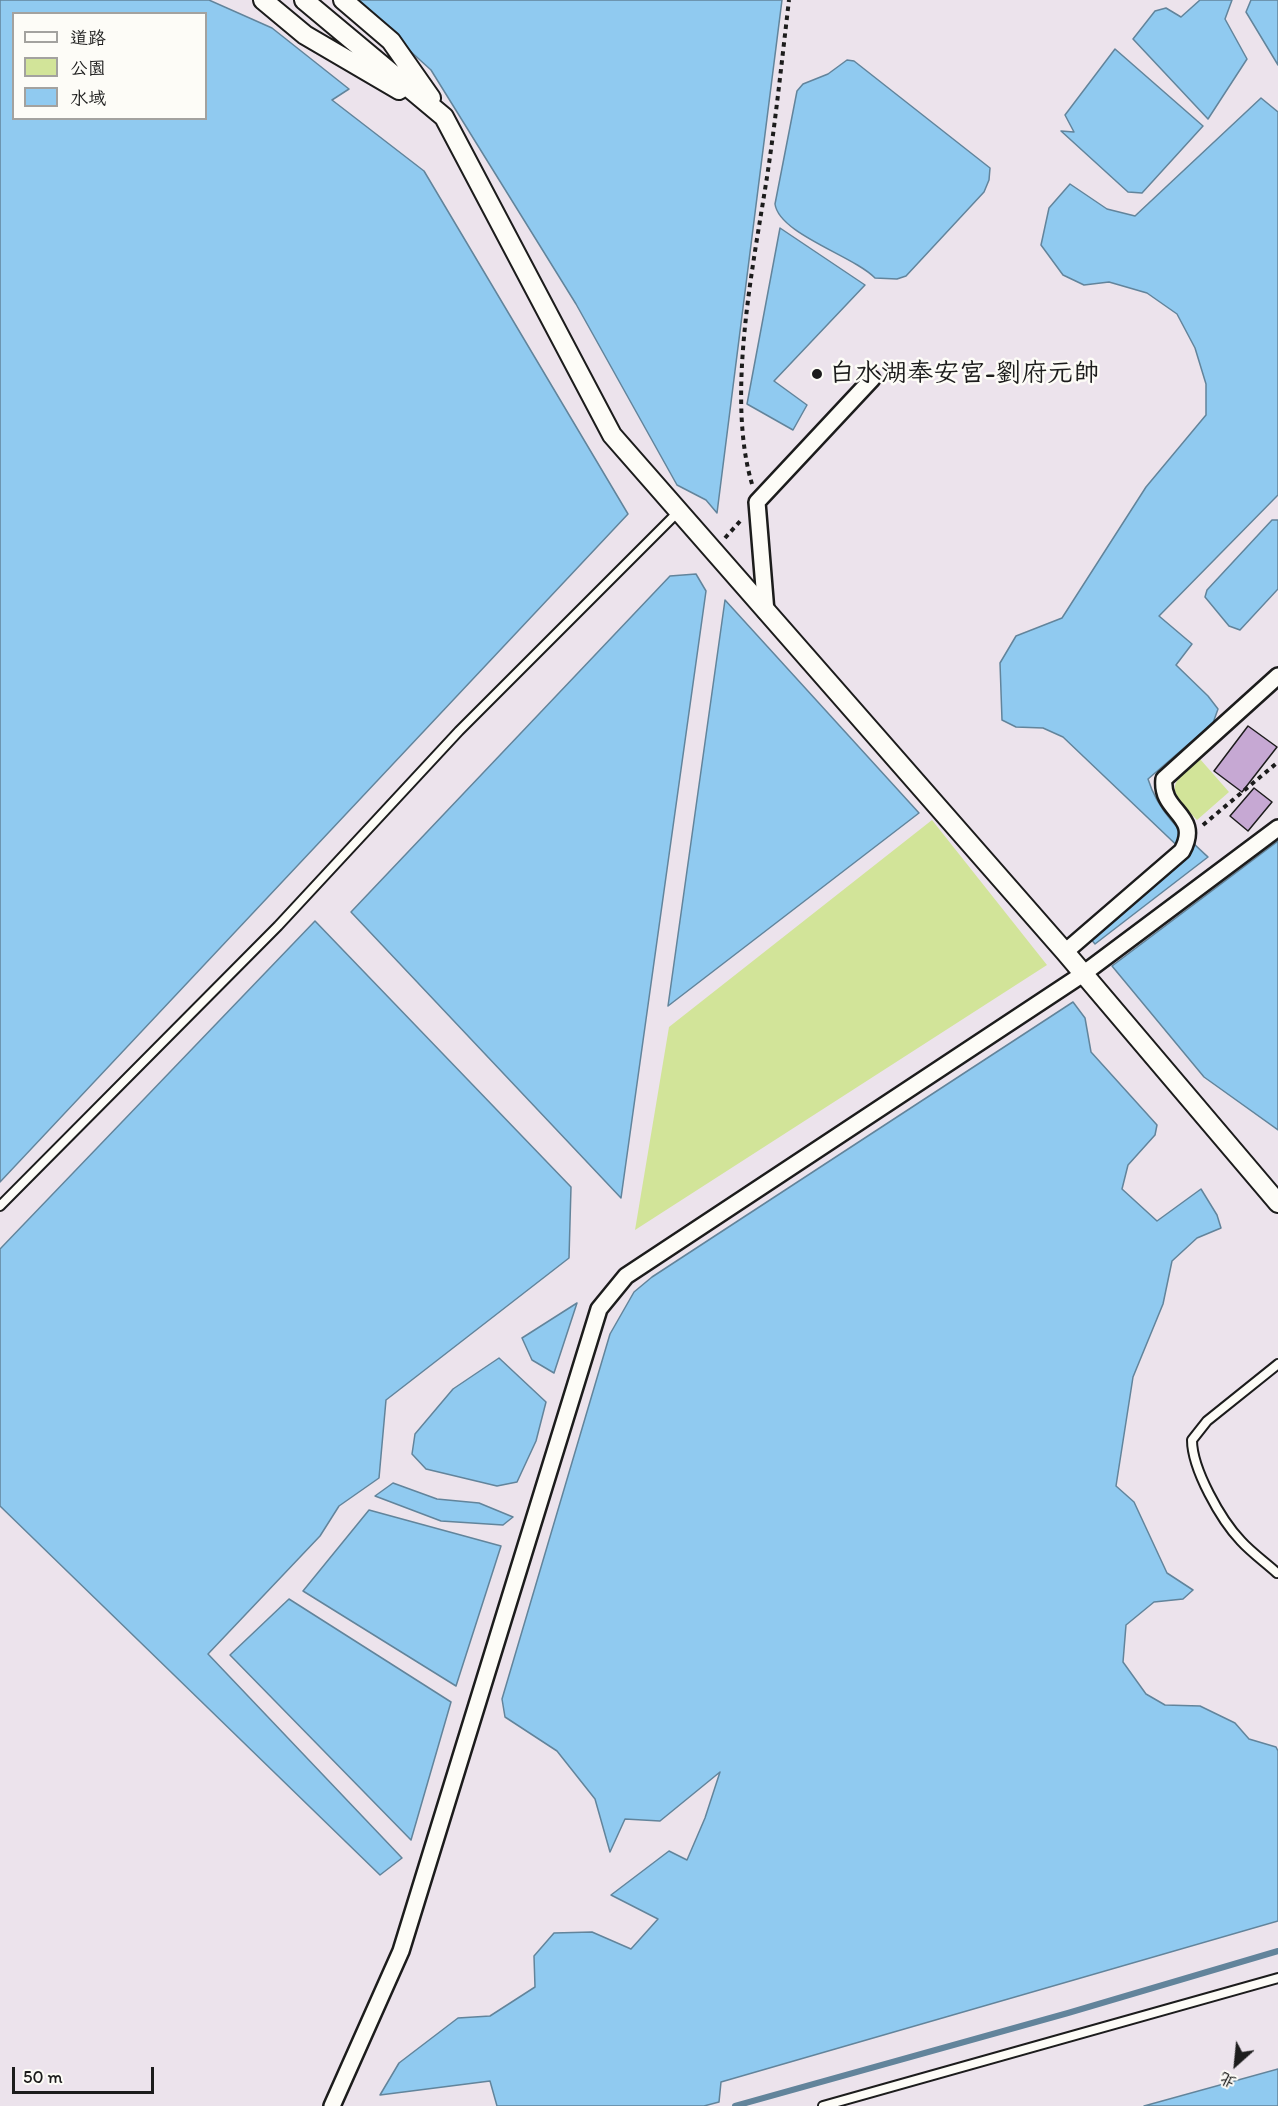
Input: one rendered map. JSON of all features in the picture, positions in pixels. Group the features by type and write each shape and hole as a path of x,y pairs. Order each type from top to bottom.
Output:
{"street":[{"path":"263,0 305,35 444,117"},
{"path":"304,0 444,117"},
{"path":"343,0 391,40 444,117 612,435 1065,952 1278,1203"},
{"path":"766,612 757,502 872,379"},
{"path":"1065,952 1185,844 1188,827 1169,802 1163,788 1164,779 1278,676"},
{"path":"332,2106 401,1951 599,1309 626,1276 1083,974 1278,828"}],"lane":[{"path":"0,1206 278,926 459,731 678,512"},
{"path":"1278,1364 1207,1420 1192,1440 1196,1465 1227,1524 1242,1542 1278,1570"},
{"path":"823,2106 1278,1978"}],"path":[{"path":"713,552 757,502 744,459 741,432 745,346 750,285 789,0"},
{"path":"1185,844 1278,762"}],"green space":[{"path":"1200,759 1229,792 1197,820 1180,801 1175,788 1181,776"},
{"path":"932,820 1047,965 635,1230 669,1027"}],"water":[{"path":"0,0 209,0 272,28 349,89 332,100 424,171 628,514 0,1182"},
{"path":"354,0 782,0 717,513 706,500 677,485 576,304 431,70"},
{"path":"1200,0 1232,0 1225,19 1247,59 1208,119 1133,39 1155,11 1166,8 1181,17"},
{"path":"1251,0 1278,0 1278,65 1246,12"},
{"path":"1115,49 1203,126 1142,193 1128,192 1061,131 1074,132 1065,115"},
{"path":"847,60 854,61 990,168 989,180 984,192 906,276 897,279 875,278 851,261 803,235 789,225 780,215 775,204 797,91 803,84 828,74"},
{"path":"1261,98 1278,112 1278,495 1159,616 1192,644 1176,665 1218,709 1213,723 1148,779 1152,791 1165,812 1208,857 1095,944 1090,938 1188,856 1063,737 1043,728 1016,727 1002,720 1000,663 1016,636 1062,618 1146,487 1206,415 1206,384 1195,348 1177,314 1147,293 1109,282 1084,285 1063,275 1041,245 1049,208 1070,184 1107,209 1135,216"},
{"path":"780,228 865,285 774,381 807,405 793,430 747,404"},
{"path":"1272,520 1278,520 1278,589 1240,630 1229,626 1205,597 1207,590"},
{"path":"696,574 706,591 621,1198 351,912 670,576"},
{"path":"725,600 919,813 668,1006"},
{"path":"1278,841 1278,1130 1204,1077 1112,966"},
{"path":"315,921 571,1187 569,1258 386,1400 379,1478 339,1506 320,1536 208,1654 402,1858 380,1875 0,1506 0,1249"},
{"path":"1073,1002 1085,1018 1091,1052 1157,1125 1155,1135 1128,1165 1122,1189 1157,1221 1201,1189 1217,1215 1221,1228 1197,1238 1172,1261 1163,1304 1133,1377 1116,1486 1134,1502 1167,1573 1193,1590 1183,1599 1154,1602 1126,1625 1123,1662 1146,1694 1165,1705 1200,1706 1235,1723 1249,1739 1276,1747 1278,1751 1278,1921 721,2082 719,2102 704,2106 497,2106 490,2081 380,2095 399,2063 458,2018 490,2016 535,1987 534,1956 554,1933 592,1932 631,1949 658,1919 611,1895 669,1851 687,1860 705,1818 720,1772 660,1821 625,1819 610,1852 595,1799 557,1751 505,1717 502,1699 610,1334 634,1292 652,1277"},
{"path":"577,1303 554,1373 532,1360 522,1338"},
{"path":"499,1358 546,1402 536,1441 517,1482 497,1486 426,1469 412,1454 415,1434 453,1389"},
{"path":"393,1483 437,1499 479,1503 513,1517 503,1525 441,1521 375,1496"},
{"path":"369,1510 501,1546 456,1686 303,1591"},
{"path":"289,1599 451,1702 411,1840 230,1655"},
{"path":"1278,2069 1278,2106 1144,2106"}],"building":[{"path":"1248,726 1277,747 1242,792 1214,771"},
{"path":"1254,788 1272,802 1248,831 1230,816"}],"waterway":[{"path":"735,2106 1068,2013 1278,1951"}],"place":[{"name":"白水湖奉安宮-劉府元帥","path":"817,374"}]}
